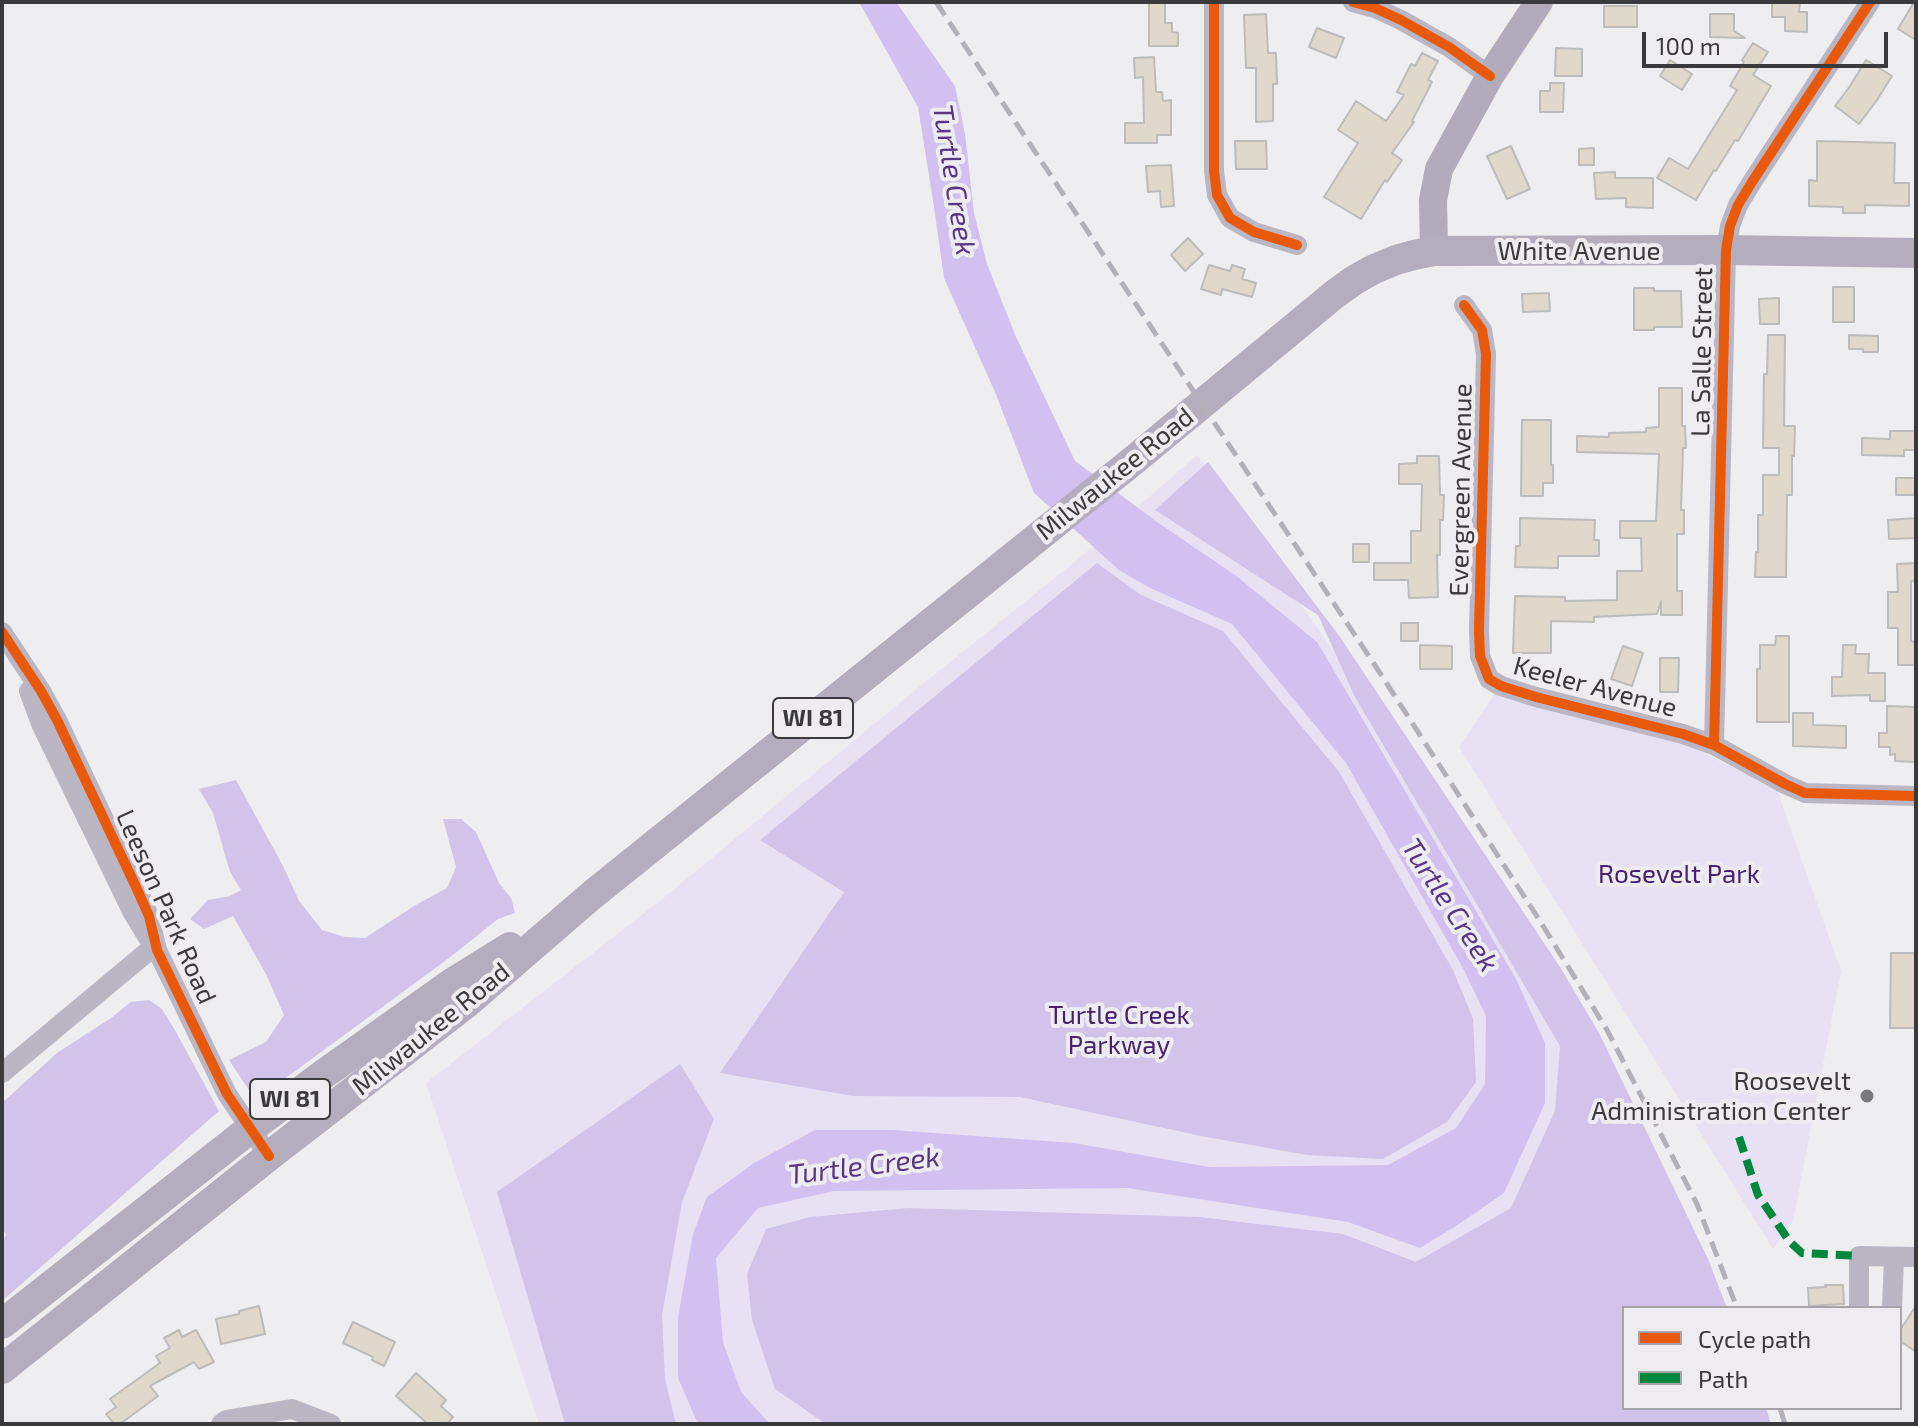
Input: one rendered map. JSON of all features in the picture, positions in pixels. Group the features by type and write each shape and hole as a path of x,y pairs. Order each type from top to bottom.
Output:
{"main road":[{"name":"White Avenue","path":"1434,251 1916,253"},
{"name":"Milwaukee Road","path":"2,1369 467,1003 592,895 1134,460 1335,294 1372,270 1396,260 1434,251"},
{"name":"Milwaukee Road","path":"2,1324 321,1076 452,983 592,895"}],"street":[{"path":"1214,2 1214,171 1217,195 1230,218 1254,232 1297,245"},
{"path":"1353,2 1401,20 1449,47 1490,76"},
{"path":"1434,251 1433,200 1439,169 1490,76 1539,2"},
{"name":"La Salle Street","path":"1714,745 1726,250 1731,219 1870,2"},
{"name":"Evergreen Avenue","path":"1464,305 1482,330 1486,354 1480,656 1489,679"},
{"name":"Leeson Park Road","path":"2,632 57,720 149,916 157,950 227,1094 269,1156"},
{"name":"Keeler Avenue","path":"1489,679 1536,697 1683,734 1714,745 1805,793 1916,796"},
{"path":"2,1073 146,953 157,950"},
{"path":"1859,1306 1859,1256 1916,1257"},
{"path":"1893,1306 1894,1257"},
{"path":"221,1424 226,1420 292,1409 331,1424"}],"green space":[{"name":"Turtle Creek Parkway","path":"1197,455 1424,781 1571,1013 1541,1270 1622,1405 1622,1410 1678,1424 539,1424 426,1083 661,900 1076,561"},
{"path":"1208,462 1340,637 1560,967 1599,1033 1708,1259 1726,1306 1622,1306 1622,1410 1767,1410 1771,1424 834,1424 823,1422 775,1389 752,1320 747,1274 766,1229 810,1217 908,1208 1199,1217 1343,1234 1416,1262 1511,1208 1555,1111 1560,1046 1355,697 1318,615 1155,510"},
{"path":"1097,563 1141,595 1223,631 1339,772 1453,970 1473,1019 1476,1082 1447,1122 1383,1159 1307,1155 1020,1097 853,1096 720,1073 844,892 760,840"},
{"name":"Rosevelt Park","path":"1496,692 1690,746 1777,790 1841,971 1793,1221 1773,1249 1459,747"},
{"path":"236,780 299,901 322,930 345,937 365,938 447,888 456,867 443,819 461,819 476,832 499,883 511,898 515,913 498,919 279,1083 249,1090 229,1060 266,1042 284,1015 266,974 233,916 204,929 190,919 208,900 230,896 241,890 230,872 213,813 199,789"},
{"path":"149,1000 162,1009 219,1111 2,1301 2,1243 6,1235 2,1227 2,1103 57,1053 131,1002"},
{"path":"680,1064 714,1119 682,1202 662,1315 665,1379 676,1424 565,1424 497,1192"}],"water":[{"name":"Turtle Creek","path":"859,2 896,2 955,86 965,134 974,213 987,264 1016,337 1075,461 1235,575 1317,642 1515,977 1545,1043 1545,1103 1504,1193 1420,1248 1348,1222 1127,1188 834,1191 758,1208 716,1258 723,1342 741,1392 770,1424 698,1424 678,1378 678,1317 693,1234 707,1197 754,1163 815,1130 892,1130 1074,1143 1209,1167 1388,1165 1456,1128 1485,1084 1486,1016 1464,970 1346,763 1232,624 1150,588 1119,570 1034,493 995,392 944,278 918,107"}],"building":[{"path":"1149,2 1165,2 1165,23 1172,23 1172,32 1178,33 1178,46 1149,46"},
{"path":"1772,2 1800,2 1799,12 1807,12 1807,32 1785,31 1785,17 1772,17"},
{"path":"1916,2 1916,40 1898,29"},
{"path":"1604,6 1637,6 1637,27 1604,27"},
{"path":"1266,14 1268,53 1276,53 1277,84 1273,84 1273,121 1256,122 1256,68 1246,68 1244,15"},
{"path":"1710,14 1734,14 1734,31 1745,38 1710,37"},
{"path":"1317,28 1344,38 1336,58 1309,47"},
{"path":"1753,43 1768,52 1753,75 1771,86 1738,141 1735,140 1696,200 1657,178 1669,158 1688,169 1737,90 1730,86"},
{"path":"1556,48 1582,49 1582,76 1555,76"},
{"path":"1422,53 1438,61 1428,80 1432,82 1414,122 1392,153 1402,160 1387,182 1385,180 1361,219 1324,197 1358,143 1338,130 1356,101 1386,121 1404,95 1397,92 1411,64 1415,66"},
{"path":"1154,57 1156,92 1162,92 1163,101 1171,100 1171,135 1157,135 1157,143 1125,143 1125,123 1144,123 1143,77 1135,78 1134,58"},
{"path":"1670,60 1692,74 1682,90 1660,76"},
{"path":"1866,60 1892,76 1859,124 1835,106"},
{"path":"1550,83 1564,83 1563,112 1540,112 1540,91 1550,91"},
{"path":"1235,141 1266,141 1267,169 1236,169"},
{"path":"1817,141 1895,143 1894,183 1909,183 1909,206 1865,205 1865,213 1843,213 1843,207 1809,206 1809,180 1817,181"},
{"path":"1511,146 1530,189 1507,199 1487,156"},
{"path":"1594,148 1594,165 1579,165 1579,149"},
{"path":"1171,165 1174,206 1161,207 1160,191 1148,192 1146,166"},
{"path":"1615,172 1615,178 1653,178 1653,208 1626,207 1626,198 1596,199 1594,173"},
{"path":"1188,238 1203,254 1185,271 1171,255"},
{"path":"1209,265 1230,271 1232,265 1245,269 1242,279 1256,283 1252,297 1222,289 1221,295 1201,289"},
{"path":"1833,287 1854,287 1854,322 1833,322"},
{"path":"1634,288 1681,291 1682,327 1634,330"},
{"path":"1549,293 1550,311 1523,312 1522,294"},
{"path":"1779,298 1779,324 1760,324 1759,299"},
{"path":"1768,335 1785,335 1784,426 1795,426 1792,495 1787,495 1786,577 1755,577 1758,515 1763,515 1763,475 1779,475 1779,448 1763,448"},
{"path":"1849,335 1878,336 1878,352 1849,349"},
{"path":"1659,388 1682,388 1682,426 1685,426 1686,448 1683,448 1681,510 1684,510 1684,534 1677,534 1677,591 1682,591 1682,615 1661,615 1661,601 1657,614 1594,617 1594,622 1551,621 1551,653 1513,653 1515,596 1565,597 1565,601 1617,600 1617,571 1642,571 1641,538 1620,538 1620,521 1656,521 1659,454 1577,452 1577,436 1609,437 1609,433 1646,432 1646,428 1659,427"},
{"path":"1522,420 1551,420 1553,483 1543,483 1543,496 1521,496"},
{"path":"1890,431 1916,431 1916,450 1904,450 1904,456 1862,455 1862,438 1890,439"},
{"path":"1417,456 1439,456 1440,495 1444,495 1440,555 1437,555 1438,597 1409,598 1408,580 1374,580 1374,563 1411,563 1411,531 1421,531 1422,484 1399,484 1399,464 1417,463"},
{"path":"1896,478 1916,478 1916,495 1896,495"},
{"path":"1520,518 1595,520 1594,540 1599,540 1599,556 1558,556 1558,568 1515,567 1516,546 1520,546"},
{"path":"1916,518 1916,538 1889,539 1888,520"},
{"path":"1353,544 1369,544 1369,562 1353,562"},
{"path":"1916,563 1916,581 1911,581 1911,641 1916,642 1916,665 1898,665 1898,628 1888,628 1888,592 1898,592 1897,564"},
{"path":"1401,623 1418,623 1418,641 1401,641"},
{"path":"1776,636 1789,636 1789,722 1757,722 1760,645 1775,645"},
{"path":"1420,645 1452,646 1452,669 1420,669"},
{"path":"1843,645 1856,645 1855,654 1869,654 1868,673 1885,673 1885,701 1870,701 1870,695 1832,696 1832,677 1842,677"},
{"path":"1623,646 1643,653 1632,686 1611,679"},
{"path":"1660,658 1679,658 1678,692 1660,692"},
{"path":"1887,706 1916,707 1915,762 1895,761 1895,754 1890,755 1890,747 1879,747 1879,733 1887,733"},
{"path":"1793,713 1813,713 1813,725 1846,726 1846,748 1793,746"},
{"path":"1891,953 1916,953 1916,1028 1890,1028"},
{"path":"1843,1285 1844,1304 1809,1306 1808,1288"},
{"path":"259,1306 265,1334 221,1344 216,1319"},
{"path":"1916,1306 1916,1352 1902,1342 1902,1327"},
{"path":"353,1322 395,1342 384,1366 372,1360 373,1357 343,1343"},
{"path":"179,1330 182,1337 196,1330 214,1362 199,1369 194,1362 150,1386 158,1396 120,1424 114,1424 106,1414 116,1407 110,1399 160,1363 156,1356 170,1348 164,1338"},
{"path":"416,1373 446,1400 441,1406 453,1417 447,1424 428,1424 396,1396"}],"railway":[{"path":"936,2 1378,670 1607,1030 1697,1204 1736,1306"},
{"path":"1781,1410 1785,1424"}],"marked path":[{"path":"1739,1137 1758,1195 1790,1242 1802,1253 1859,1256"}],"cycle path":[{"path":"1214,2 1214,171 1217,195 1230,218 1254,232 1297,245"},
{"path":"1353,2 1401,20 1449,47 1490,76"},
{"path":"1714,745 1726,250 1730,226 1752,182 1870,2"},
{"path":"1464,305 1482,330 1486,354 1479,630 1480,656 1489,679 1536,697 1683,734 1714,745 1805,793 1916,796"},
{"path":"2,632 57,720 149,916 157,950 227,1094 269,1156"}],"place":[{"name":"Roosevelt Administration Center","path":"1867,1096"}]}
